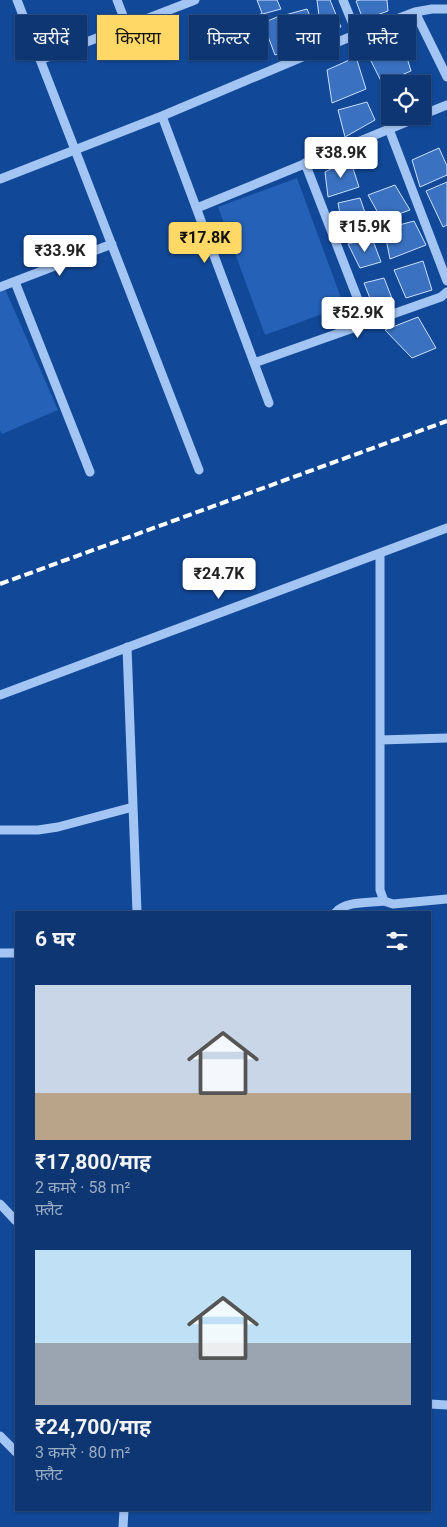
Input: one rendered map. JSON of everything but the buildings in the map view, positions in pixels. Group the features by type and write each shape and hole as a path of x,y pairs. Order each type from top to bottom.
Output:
{"street":[{"path":"17,0 23,15"},
{"path":"117,0 123,15"},
{"path":"156,15 195,0"},
{"path":"343,0 349,15"},
{"path":"407,15 432,9 447,9"},
{"path":"415,12 447,77"},
{"path":"0,179 162,116 349,37"},
{"path":"40,60 199,470"},
{"path":"431,112 447,105"},
{"path":"162,116 270,403"},
{"path":"197,208 399,125"},
{"path":"389,129 447,281"},
{"path":"305,163 367,323"},
{"path":"0,287 112,244"},
{"path":"15,282 90,472"},
{"path":"254,363 440,297 447,292"},
{"path":"0,696 447,528"},
{"path":"380,553 380,890 384,901"},
{"path":"127,648 137,911"},
{"path":"380,740 447,738"},
{"path":"0,830 38,830 58,827 133,807"},
{"path":"337,911 347,906 384,901 394,904 447,899"},
{"path":"0,953 15,953"},
{"path":"0,1204 15,1220"},
{"path":"431,1404 447,1405"},
{"path":"0,1436 15,1451"},
{"path":"123,1527 124,1511"}],"shaded area":[{"path":"297,178 344,306 265,335 218,207"},
{"path":"5,289 58,410 2,434 0,430 0,291"}],"railway":[{"path":"0,584 447,421"}]}
